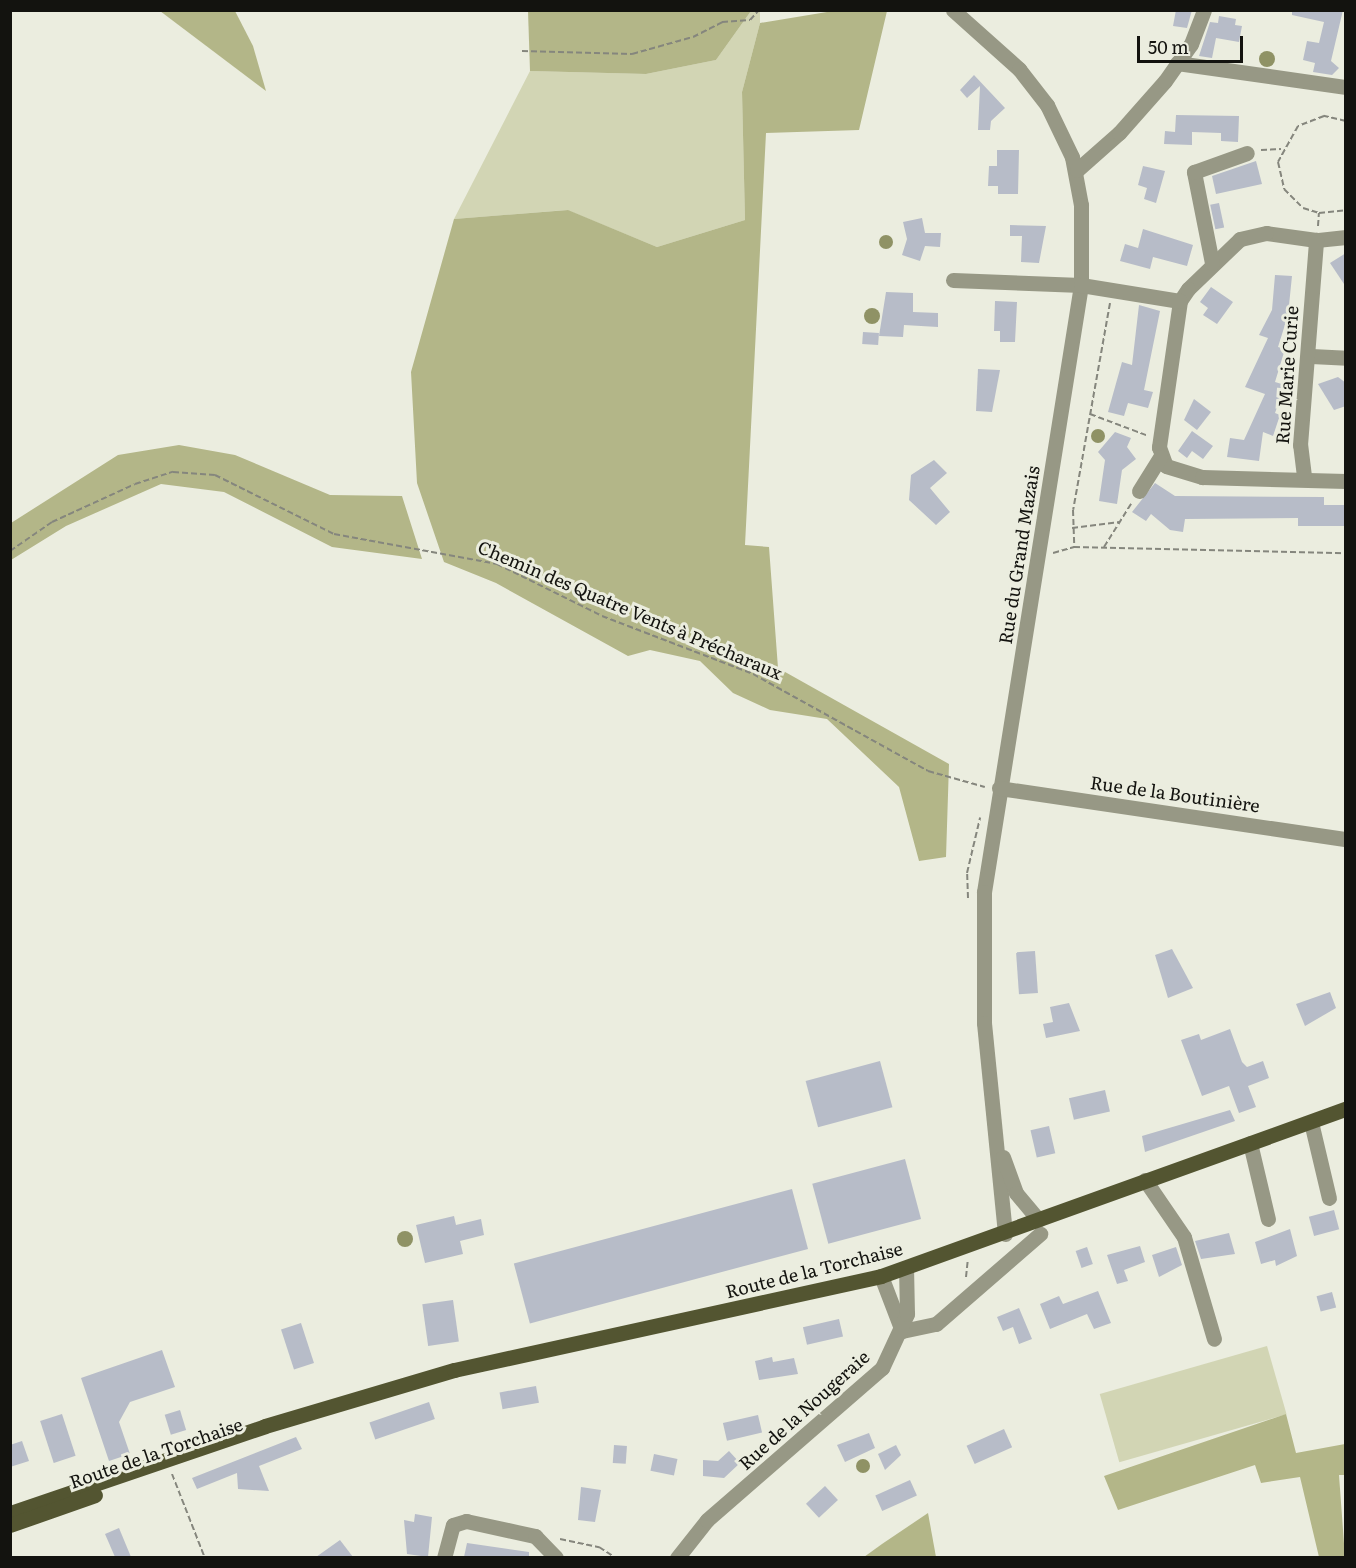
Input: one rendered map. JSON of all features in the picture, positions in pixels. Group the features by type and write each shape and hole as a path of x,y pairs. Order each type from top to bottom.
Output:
{"main road":[{"name":"Route de la Torchaise","path":"10,1525 171,1469 313,1415 454,1370 881,1276 1005,1234 1040,1227 1145,1180 1346,1109"},
{"name":"Route de la Torchaise","path":"10,1513 264,1426 313,1415"}],"street":[{"name":"Rue du Grand Mazais","path":"953,10 1019,69 1047,105 1077,170 1081,285 999,788 982,941 984,1023 1000,1149 1005,1234"},
{"path":"1077,170 1119,133 1177,63 1204,10"},
{"path":"1177,63 1346,87"},
{"path":"1212,263 1192,180 1194,172 1208,163 1247,153"},
{"path":"1139,491 1160,457 1180,301 1212,263 1240,239 1266,233 1316,240 1346,237"},
{"name":"Rue Marie Curie","path":"1304,476 1300,445 1304,372 1311,356 1316,240"},
{"path":"953,280 1081,285 1180,301"},
{"path":"1311,356 1346,358"},
{"path":"1160,457 1175,472 1202,477 1304,476 1346,481"},
{"name":"Rue de la Boutinière","path":"999,788 1346,838"},
{"path":"1311,1122 1329,1197"},
{"path":"1250,1143 1268,1219"},
{"name":"Rue du Grand Mazais","path":"1000,1149 1016,1193 1040,1227"},
{"path":"1145,1180 1184,1237 1214,1339"},
{"path":"902,1331 936,1324 967,1298 1040,1227"},
{"path":"902,1331 907,1314 906,1268"},
{"path":"881,1276 902,1331"},
{"name":"Rue de la Nougeraie","path":"677,1557 707,1520 876,1374 902,1331"},
{"path":"444,1557 450,1532 459,1522 535,1536 556,1557"}],"path":[{"path":"522,51 632,54 693,37 722,22 750,20 759,10"},
{"path":"1247,153 1281,149 1310,119 1346,121"},
{"path":"1281,149 1279,176 1292,200 1319,213 1346,210"},
{"path":"1090,414 1140,435 1161,437"},
{"name":"Chemin des Quatre Vents à Précharaux","path":"10,551 52,522 135,484 173,472 215,475 334,534 497,564 602,616 753,674 928,771 999,788"},
{"path":"1103,548 1139,491"},
{"path":"1072,528 1120,522"},
{"path":"1038,558 1074,547"},
{"path":"967,1298 971,1246"},
{"path":"171,1469 205,1557"},
{"path":"535,1536 587,1543 616,1557"}],"shaded area":[{"path":"528,10 751,11 716,60 646,74 530,71"},
{"path":"160,11 235,11 253,46 266,91"},
{"path":"751,11 760,11 760,23 742,92 745,220 657,247 567,210 454,219 530,71 646,74 716,60"},
{"path":"833,11 887,11 859,130 766,133 745,545 769,547 778,668 949,764 946,857 919,861 899,787 827,719 770,710 733,693 700,661 650,650 628,656 496,583 444,562 417,483 411,372 454,219 568,210 657,247 745,220 742,92 760,23"},
{"path":"1264,51 1270,51 1275,59 1273,65 1264,67 1259,62 1259,56"},
{"path":"886,235 891,237 893,242 891,247 886,249 881,247 879,242 881,237"},
{"path":"872,308 880,316 872,324 864,316"},
{"path":"1098,429 1103,431 1105,436 1103,441 1098,443 1093,441 1091,436 1093,431"},
{"path":"179,445 235,455 330,495 402,496 422,559 332,547 224,492 161,484 66,526 11,560 11,523 118,455"},
{"path":"405,1231 411,1233 413,1239 411,1245 405,1247 399,1245 397,1239 399,1233"},
{"path":"1267,1346 1287,1414 1119,1462 1100,1394"},
{"path":"1286,1414 1296,1453 1345,1444 1345,1475 1339,1475 1345,1557 1319,1557 1300,1477 1261,1483 1255,1465 1118,1510 1104,1476"},
{"path":"860,1459 866,1459 870,1466 866,1473 860,1473 856,1469 856,1463"},
{"path":"928,1513 936,1557 864,1557 882,1544"}],"building":[{"path":"1176,10 1192,10 1187,28 1173,26"},
{"path":"1292,10 1343,10 1331,61 1339,68 1332,75 1313,72 1315,63 1303,60 1307,41 1319,43 1324,22 1292,15"},
{"path":"1219,16 1236,19 1235,25 1242,26 1239,42 1216,38 1212,58 1199,56 1210,22 1218,23"},
{"path":"974,75 1005,108 991,121 990,130 978,130 980,86 967,98 960,90"},
{"path":"1176,115 1239,116 1238,142 1221,141 1221,133 1192,132 1192,145 1164,144 1165,131 1175,132"},
{"path":"997,150 1019,150 1018,194 998,194 998,186 988,186 989,166 997,166"},
{"path":"1256,161 1262,184 1216,194 1212,176"},
{"path":"1143,166 1165,171 1156,203 1144,199 1147,188 1138,185"},
{"path":"1219,203 1224,227 1215,229 1210,205"},
{"path":"922,218 925,233 941,233 940,247 925,246 920,261 902,255 907,239 903,222"},
{"path":"1010,225 1046,226 1039,263 1021,262 1022,236 1010,236"},
{"path":"1143,229 1193,245 1187,266 1153,257 1150,269 1120,261 1125,244 1138,248"},
{"path":"1346,253 1346,287 1330,263"},
{"path":"1275,275 1292,276 1288,315 1278,347 1285,349 1275,382 1285,385 1275,413 1280,415 1273,436 1263,432 1259,461 1227,457 1230,438 1244,440 1265,394 1245,387 1268,338 1259,335 1272,310"},
{"path":"1211,287 1233,302 1217,324 1203,315 1208,308 1200,302"},
{"path":"886,292 913,293 913,312 938,313 938,327 904,325 903,337 879,336"},
{"path":"995,301 1017,302 1015,342 1000,342 1000,331 994,331"},
{"path":"1139,305 1160,311 1144,390 1153,392 1148,408 1128,403 1124,416 1108,412 1122,362 1132,365"},
{"path":"863,332 879,333 878,345 862,344"},
{"path":"978,369 1000,370 992,412 976,411"},
{"path":"1338,377 1346,383 1346,406 1334,410 1318,384"},
{"path":"1194,399 1211,412 1197,430 1184,420"},
{"path":"1192,431 1213,446 1203,459 1192,451 1187,458 1178,451"},
{"path":"1115,432 1131,438 1127,447 1136,459 1122,470 1117,504 1099,501 1105,460 1098,452"},
{"path":"934,460 947,473 930,488 950,512 936,525 909,500 911,475"},
{"path":"1155,483 1175,496 1324,497 1324,505 1346,505 1346,526 1298,526 1298,518 1185,519 1183,532 1170,530 1151,514 1146,521 1132,512"},
{"path":"1172,949 1193,988 1168,998 1155,955"},
{"path":"1035,951 1038,993 1019,994 1016,952"},
{"path":"1330,992 1336,1008 1305,1026 1296,1004"},
{"path":"1069,1003 1080,1031 1046,1038 1043,1024 1053,1022 1050,1007"},
{"path":"1230,1029 1242,1062 1247,1067 1263,1061 1269,1078 1248,1086 1256,1107 1239,1113 1229,1086 1202,1096 1181,1040 1199,1034 1201,1040"},
{"path":"880,1061 892,1107 818,1127 806,1081"},
{"path":"1105,1090 1110,1111 1074,1120 1069,1098"},
{"path":"1230,1110 1235,1121 1145,1152 1142,1136"},
{"path":"1049,1126 1055,1153 1037,1158 1030,1130"},
{"path":"905,1159 921,1219 828,1244 812,1184"},
{"path":"792,1189 808,1249 530,1323 514,1264"},
{"path":"1334,1210 1339,1229 1314,1236 1309,1217"},
{"path":"454,1216 456,1225 481,1219 484,1235 460,1241 463,1254 425,1263 416,1225"},
{"path":"1290,1229 1297,1256 1276,1266 1275,1260 1261,1264 1255,1242"},
{"path":"1229,1233 1235,1254 1201,1259 1195,1241"},
{"path":"1140,1246 1145,1262 1124,1270 1128,1281 1117,1284 1107,1255"},
{"path":"1087,1247 1093,1264 1082,1268 1076,1251"},
{"path":"1176,1247 1182,1265 1159,1277 1152,1255"},
{"path":"1098,1291 1111,1323 1094,1329 1087,1314 1050,1329 1040,1304 1059,1296 1063,1304"},
{"path":"1332,1292 1336,1307 1321,1312 1317,1296"},
{"path":"453,1300 459,1342 428,1346 422,1304"},
{"path":"1019,1308 1032,1339 1019,1344 1013,1327 1003,1331 997,1317"},
{"path":"839,1319 843,1337 807,1345 803,1327"},
{"path":"301,1323 314,1363 294,1369 281,1329"},
{"path":"162,1350 175,1387 130,1402 119,1422 130,1454 109,1461 81,1378"},
{"path":"772,1357 773,1362 794,1358 798,1374 759,1380 755,1361"},
{"path":"536,1386 539,1403 503,1409 500,1392"},
{"path":"429,1402 435,1419 375,1440 369,1423"},
{"path":"180,1410 186,1430 171,1435 165,1415"},
{"path":"62,1414 76,1456 54,1463 40,1421"},
{"path":"758,1415 762,1433 727,1441 723,1423"},
{"path":"1004,1429 1012,1447 975,1464 967,1446"},
{"path":"869,1433 875,1448 845,1462 837,1445"},
{"path":"296,1437 302,1449 259,1466 269,1491 238,1489 237,1473 197,1489 192,1478"},
{"path":"22,1441 29,1461 10,1467 10,1445"},
{"path":"614,1445 627,1446 626,1464 613,1463"},
{"path":"896,1445 901,1455 885,1470 878,1454"},
{"path":"729,1451 740,1463 724,1478 703,1476 703,1460 718,1461"},
{"path":"654,1454 677,1459 674,1476 650,1471"},
{"path":"910,1480 917,1496 882,1511 875,1495"},
{"path":"825,1486 838,1500 819,1518 806,1504"},
{"path":"581,1487 601,1490 595,1522 578,1520"},
{"path":"415,1514 432,1517 428,1557 407,1554 404,1520 414,1522"},
{"path":"119,1528 131,1557 115,1557 105,1534"},
{"path":"340,1540 353,1557 316,1557"},
{"path":"467,1543 529,1552 529,1557 464,1557"}]}
